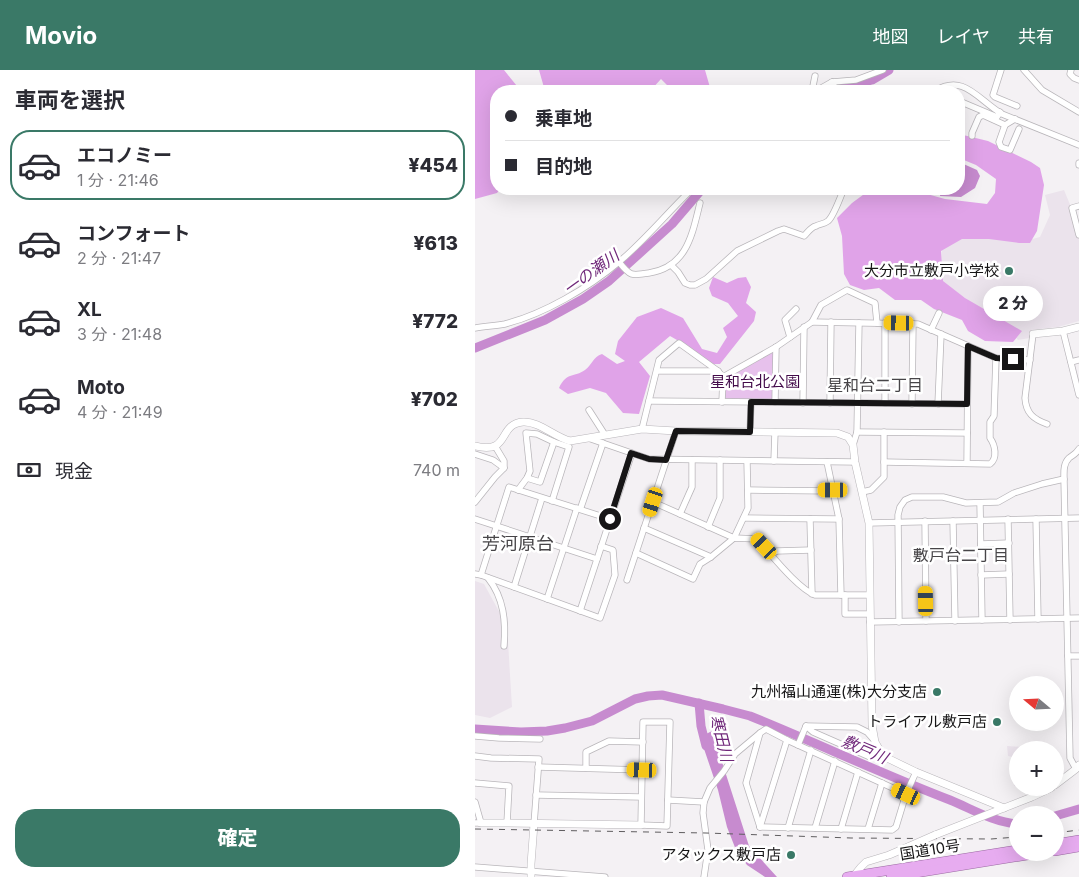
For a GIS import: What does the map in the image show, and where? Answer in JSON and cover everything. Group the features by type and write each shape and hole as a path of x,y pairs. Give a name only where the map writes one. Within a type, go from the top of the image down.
{"highway":[{"path":"1064,842 1079,840"},
{"path":"1064,850 1079,847"},
{"name":"国道10号","path":"852,877 1009,851"},
{"name":"国道10号","path":"891,877 1009,858"}],"street":[{"path":"828,85 856,80 883,70"},
{"path":"1001,70 993,95 995,98 1017,106"},
{"path":"1023,70 1042,90 1079,112"},
{"path":"1071,70 1070,74 1079,80"},
{"path":"814,85 815,76"},
{"path":"965,87 1000,112 1079,145"},
{"path":"965,104 997,117 1000,112"},
{"path":"973,136 972,133 979,117 983,115 1005,125"},
{"path":"1015,119 1005,125 999,142 1001,147 1010,150 1019,129"},
{"path":"475,326 489,327 519,320 588,285 620,263 686,195"},
{"path":"671,265 685,283 695,285 706,279 737,251 778,230 784,229 804,236 812,228 827,222 834,213 841,195"},
{"path":"620,263 630,274 654,272 671,265 686,248 699,203"},
{"path":"1079,206 1072,208 1079,235"},
{"path":"723,377 776,347 812,322 821,305 847,290 875,303 877,323"},
{"path":"789,337 785,320 796,309"},
{"path":"931,330 939,313"},
{"path":"812,322 918,324 996,358 1030,360"},
{"path":"830,403 831,322"},
{"path":"859,323 857,432 853,445 869,523 872,725 875,742"},
{"path":"885,323 885,404"},
{"path":"912,404 913,324"},
{"path":"803,402 804,327"},
{"path":"1047,424 1035,418 1025,406 1033,334 1063,331 1079,327"},
{"path":"1063,331 1079,395"},
{"path":"937,404 941,334"},
{"path":"642,430 659,360 679,343 718,371 723,377 722,402"},
{"path":"967,463 968,346"},
{"path":"775,402 776,347"},
{"path":"884,462 990,464 993,462 995,457 994,444 989,438 990,422 994,416 996,358"},
{"path":"1071,362 1079,360"},
{"path":"657,371 718,371"},
{"path":"649,401 967,404"},
{"path":"750,432 751,402"},
{"path":"589,410 605,435"},
{"path":"475,446 485,448 495,446 499,444 507,430 514,424 524,422 535,424 569,444"},
{"path":"518,490 527,478 530,466 526,433 537,434 553,442 569,444 588,438 642,430 837,433 847,437 853,445"},
{"path":"627,580 676,431"},
{"path":"774,461 775,432"},
{"path":"857,432 967,433"},
{"path":"863,492 871,490 884,476 884,432"},
{"path":"588,438 649,459 855,462"},
{"path":"527,478 540,482 553,442"},
{"path":"547,599 563,548 603,443"},
{"path":"552,501 569,444"},
{"path":"475,502 478,494 504,468 504,460 495,446"},
{"path":"1064,778 1077,767 1070,758 1064,466 1079,449"},
{"path":"580,611 631,453"},
{"path":"475,454 493,460 504,468"},
{"path":"679,514 692,487 691,460"},
{"path":"708,527 721,498 720,460"},
{"path":"636,553 693,579 700,564 734,538 744,518 748,508 747,461"},
{"path":"827,462 839,519 845,614 870,614"},
{"path":"899,622 898,515 900,507 905,500 912,497 943,496 960,502 998,502 1014,492 1064,479"},
{"path":"601,546 613,550 615,575 600,618 478,574 497,526 509,488 610,519"},
{"path":"748,490 833,490"},
{"path":"514,587 543,498"},
{"path":"653,502 734,538 757,539 800,586 812,594 870,595"},
{"path":"980,503 982,620"},
{"path":"744,518 839,519"},
{"path":"869,523 1079,518"},
{"path":"810,519 812,594"},
{"path":"1008,519 1010,620"},
{"path":"1036,519 1038,619"},
{"path":"475,520 597,559"},
{"path":"925,521 926,621"},
{"path":"953,521 955,621"},
{"path":"644,528 711,557"},
{"path":"981,544 1009,543"},
{"path":"771,554 777,550 811,550"},
{"path":"981,575 1009,574"},
{"path":"488,578 495,587 505,616 504,646"},
{"path":"870,622 1079,618"},
{"path":"1068,656 1079,656"},
{"path":"475,802 478,823 667,826 670,722 643,722 641,825"},
{"path":"805,728 857,727 867,732 883,756"},
{"path":"799,743 805,728"},
{"path":"805,728 870,757 878,754 883,756 915,774 1004,808"},
{"path":"704,877 709,850 703,813 704,802 710,788 735,754 766,729 882,783 907,792"},
{"path":"760,733 746,783 760,827"},
{"path":"475,736 540,739"},
{"path":"760,827 787,740"},
{"path":"586,768 587,752 609,742 643,742"},
{"path":"788,828 811,750"},
{"path":"475,756 539,759 531,874"},
{"path":"815,828 835,761"},
{"path":"539,767 642,770"},
{"path":"841,829 858,772"},
{"path":"760,827 892,830 896,827 915,774"},
{"path":"475,783 509,786 507,822"},
{"path":"868,829 882,783"},
{"path":"536,795 641,797"},
{"path":"852,877 866,862 889,855 1034,796"},
{"path":"668,800 704,802"},
{"path":"475,867 531,874 605,877"}],"shaded area":[{"path":"475,70 504,70 516,85 490,85 490,195 475,199"},
{"path":"539,70 705,70 709,85 667,85 661,79 656,85 543,85"},
{"path":"965,135 988,141 1031,162 1040,168 1044,185 1037,231 1030,243 989,239 962,239 941,251 943,281 965,298 1022,331 1013,342 985,341 968,331 962,320 934,309 921,300 895,300 879,288 864,290 850,285 844,274 842,236 837,218 852,203 863,195 931,195 945,199 987,204 995,193 996,179 976,165 965,160"},
{"path":"965,165 977,170 980,176 975,188 965,194"},
{"name":"大分市立敷戸小学校","path":"1064,190 1071,207 1079,240 1079,321 1058,327 1031,330 1030,338 1018,340 1011,331 940,280 942,247 957,235 1025,241 1040,237 1050,215 1045,195"},
{"path":"940,195 964,195 961,197"},
{"path":"713,277 727,283 746,277 751,287 746,303 756,312 754,321 720,364 713,364 670,336 639,362 650,376 639,414 623,413 606,393 590,388 568,394 559,388 565,379 585,370 602,354 617,364 625,361 615,354 618,341 637,317 661,308 683,318 702,349 717,353 727,337 723,328 738,316 728,303 712,296 709,288"},
{"path":"475,581 484,584 507,626 512,707 490,718 475,715"},
{"path":"714,730 722,762 749,846 777,877 765,877 747,865 736,850 727,827 718,790 700,737"}],"green space":[{"name":"星和台北公園","path":"772,352 774,353 773,398 771,400 725,398 725,380 727,378"}],"waterway":[{"name":"一の瀬川","path":"853,85 872,80 889,70"},
{"name":"一の瀬川","path":"475,348 545,320 583,299 609,281 672,224 697,195"},
{"name":"敷戸川","path":"475,729 521,732 565,728 592,721 635,699 662,695 750,716 983,815 1009,823"},
{"name":"寒田川","path":"699,703 701,726 706,746"},
{"name":"敷戸川","path":"1064,813 1079,809"}],"railway":[{"path":"475,829 706,833 851,838 1009,838"},
{"path":"1064,832 1079,830"}],"place":[{"name":"大分市立敷戸小学校","path":"1009,271"},
{"name":"九州福山通運(株)大分支店","path":"937,692"},
{"name":"トライアル敷戸店","path":"997,722"},
{"name":"アタックス敷戸店","path":"791,855"}],"district":[{"name":"星和台二丁目","path":"875,385"},
{"name":"芳河原台","path":"518,544"},
{"name":"敷戸台二丁目","path":"961,555"}],"route":[{"path":"610,519 631,453 649,459 666,460 676,431 750,432 751,402 967,404 968,346 996,358 1013,359"}]}
